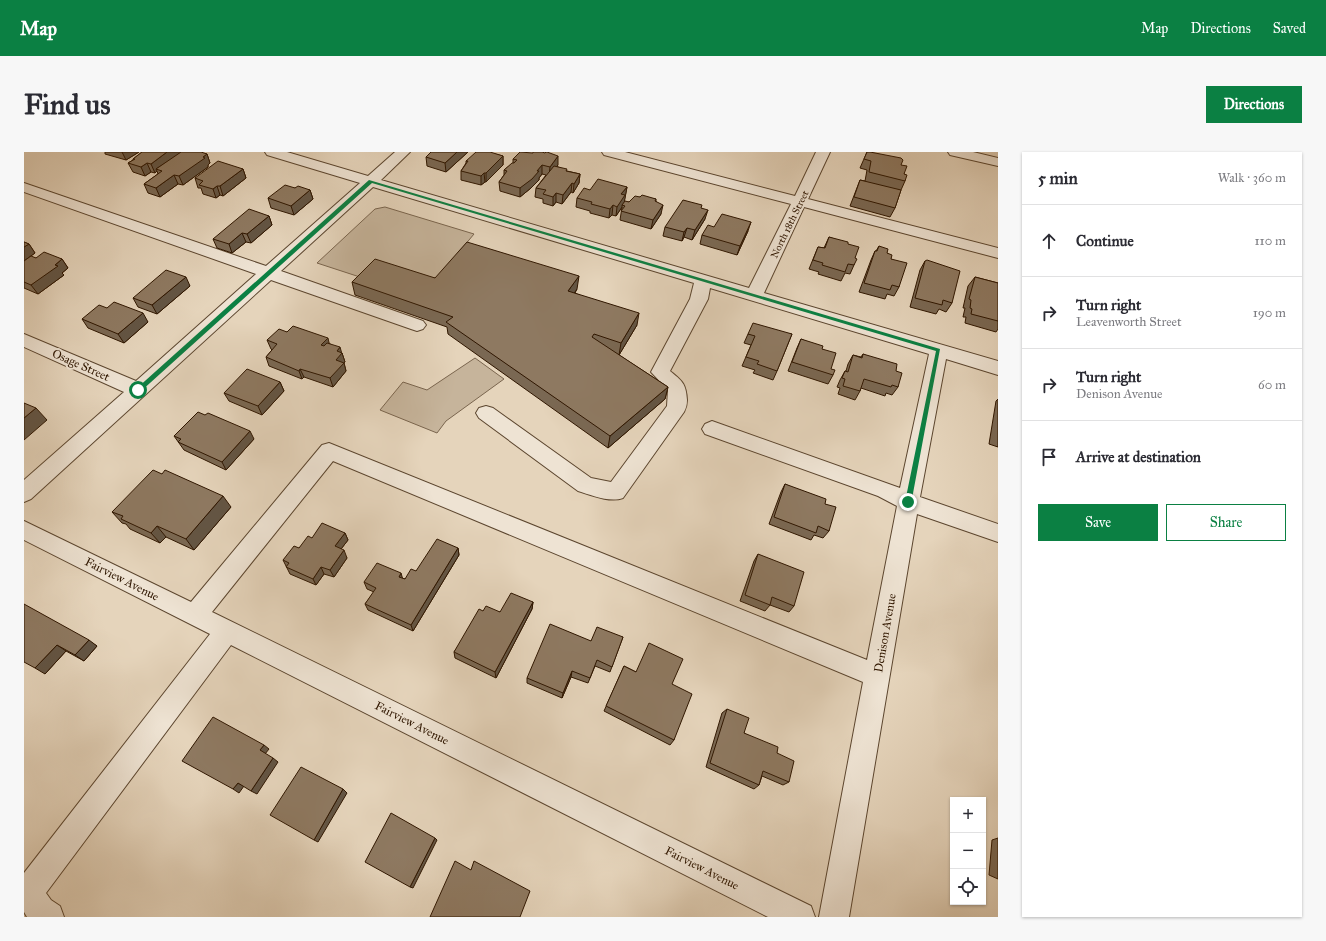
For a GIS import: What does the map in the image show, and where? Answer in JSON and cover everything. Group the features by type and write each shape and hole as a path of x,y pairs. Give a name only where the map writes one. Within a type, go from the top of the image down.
{"street":[{"path":"272,152 998,368"},
{"path":"24,493 403,152"},
{"path":"609,152 998,253"},
{"name":"North 18th Street","path":"754,296 823,152"},
{"path":"954,152 998,162"},
{"path":"24,187 417,325"},
{"path":"486,413 585,484 616,492 677,407 677,388 660,372 699,298 703,281"},
{"name":"Osage Street","path":"24,340 138,390"},
{"name":"Denison Avenue","path":"834,917 908,502 939,350"},
{"path":"712,430 885,490 908,502 998,533"},
{"path":"195,615 329,451 877,676"},
{"name":"Fairview Avenue","path":"24,530 800,917"},
{"path":"49,917 40,911 27,890 227,631"}],"shaded area":[{"path":"385,207 474,234 459,252 437,291 369,280 317,263 375,209"},
{"path":"475,358 504,379 446,421 437,433 380,410 403,382 427,390"}],"building":[{"path":"142,152 167,152 151,164 147,163 141,167 128,163"},
{"path":"181,152 201,152 207,154 203,157 205,158 179,176 174,175 156,188 144,184 162,171 156,169"},
{"path":"431,152 457,152 445,163 426,157"},
{"path":"476,152 490,152 503,156 481,176 461,171 468,161 466,161"},
{"path":"520,152 547,152 558,156 550,167 542,165 532,179 520,188 499,182 507,171 504,170 517,160 513,159"},
{"path":"867,152 901,158 903,160 901,165 907,166 904,174 907,175 905,181 869,172 871,161 864,159"},
{"path":"218,161 243,169 220,186 213,189 199,185 203,181 195,178"},
{"path":"554,166 567,169 566,171 580,174 574,184 572,183 563,195 556,193 553,197 543,194 546,190 536,188"},
{"path":"598,179 627,187 621,194 625,195 617,207 613,205 610,209 591,204 592,202 577,198 584,188 590,190"},
{"path":"860,180 901,190 895,208 854,197"},
{"path":"285,185 295,188 298,186 310,190 291,206 268,198"},
{"path":"642,195 656,199 655,201 663,205 653,220 621,211 625,206 622,205 625,201 629,202 635,196 640,197"},
{"path":"683,200 702,205 701,208 708,210 695,230 687,228 684,232 665,227"},
{"path":"249,209 269,216 247,234 242,233 229,244 213,239"},
{"path":"722,214 751,222 740,246 702,235 708,225 714,227"},
{"path":"829,237 848,242 848,244 859,247 855,258 857,259 854,265 848,264 845,272 822,265 823,263 813,260 818,247 825,248"},
{"path":"24,242 29,244 24,247"},
{"path":"467,242 579,276 568,291 639,313 621,343 594,334 592,337 668,387 610,436 446,322 453,317 352,282 375,259 435,278"},
{"path":"879,246 888,249 887,253 892,255 891,259 907,263 899,287 892,285 890,290 864,283 875,251 877,251"},
{"path":"44,252 62,259 55,265 58,266 31,285 24,282 24,261 31,256 36,258"},
{"path":"927,260 960,271 952,303 943,300 942,305 915,298 925,261"},
{"path":"166,270 186,277 152,305 133,298"},
{"path":"975,277 998,283 998,321 971,314 971,300 969,299"},
{"path":"114,302 143,313 118,334 82,319 99,305 107,308"},
{"path":"753,323 792,334 777,371 757,364 759,361 746,357 755,336 748,334"},
{"path":"293,326 328,338 321,345 324,346 327,343 340,347 337,351 342,353 336,360 344,363 330,378 300,369 299,371 266,357 277,344 267,340 279,329 287,332"},
{"path":"801,339 823,346 822,349 836,353 831,369 835,370 833,375 792,362"},
{"path":"863,354 897,364 896,371 902,373 898,387 892,385 891,387 864,379 860,391 843,386 845,379 842,378 845,371 848,372 853,355 862,358"},
{"path":"247,369 280,382 258,406 224,393"},
{"path":"24,403 36,408 24,418"},
{"path":"198,412 205,415 208,413 250,431 222,462 178,442 181,439 174,436"},
{"path":"153,470 162,474 165,470 223,496 186,539 157,526 151,533 121,519 123,516 112,512"},
{"path":"785,484 826,499 825,504 836,507 829,531 818,526 816,533 774,517"},
{"path":"322,523 345,533 335,546 344,550 330,570 321,567 313,579 286,567 289,563 283,560 294,546 299,548 308,536 312,538"},
{"path":"437,539 458,548 411,625 365,604 376,588 364,582 377,563 401,573 399,577 405,579 411,569 416,571"},
{"path":"758,554 804,572 794,606 772,597 770,605 745,595"},
{"path":"511,593 533,602 495,672 454,652 479,609 483,611 486,606 500,612"},
{"path":"24,604 89,640 75,655 57,645 35,668 24,662"},
{"path":"550,624 591,641 597,627 623,637 612,667 597,660 590,678 572,671 563,693 527,678"},
{"path":"649,643 683,659 672,684 692,694 674,740 606,706 624,666 636,672"},
{"path":"727,709 749,718 744,733 778,747 777,753 794,761 789,782 763,771 759,785 710,763"},
{"path":"213,717 264,745 260,750 273,758 251,791 238,783 233,789 182,761"},
{"path":"301,767 343,789 314,840 270,815"},
{"path":"391,813 435,838 410,887 365,862"},
{"path":"455,861 471,870 474,861 530,891 520,917 430,917"}],"route":[{"path":"138,390 371,181 939,350 908,502"}]}
